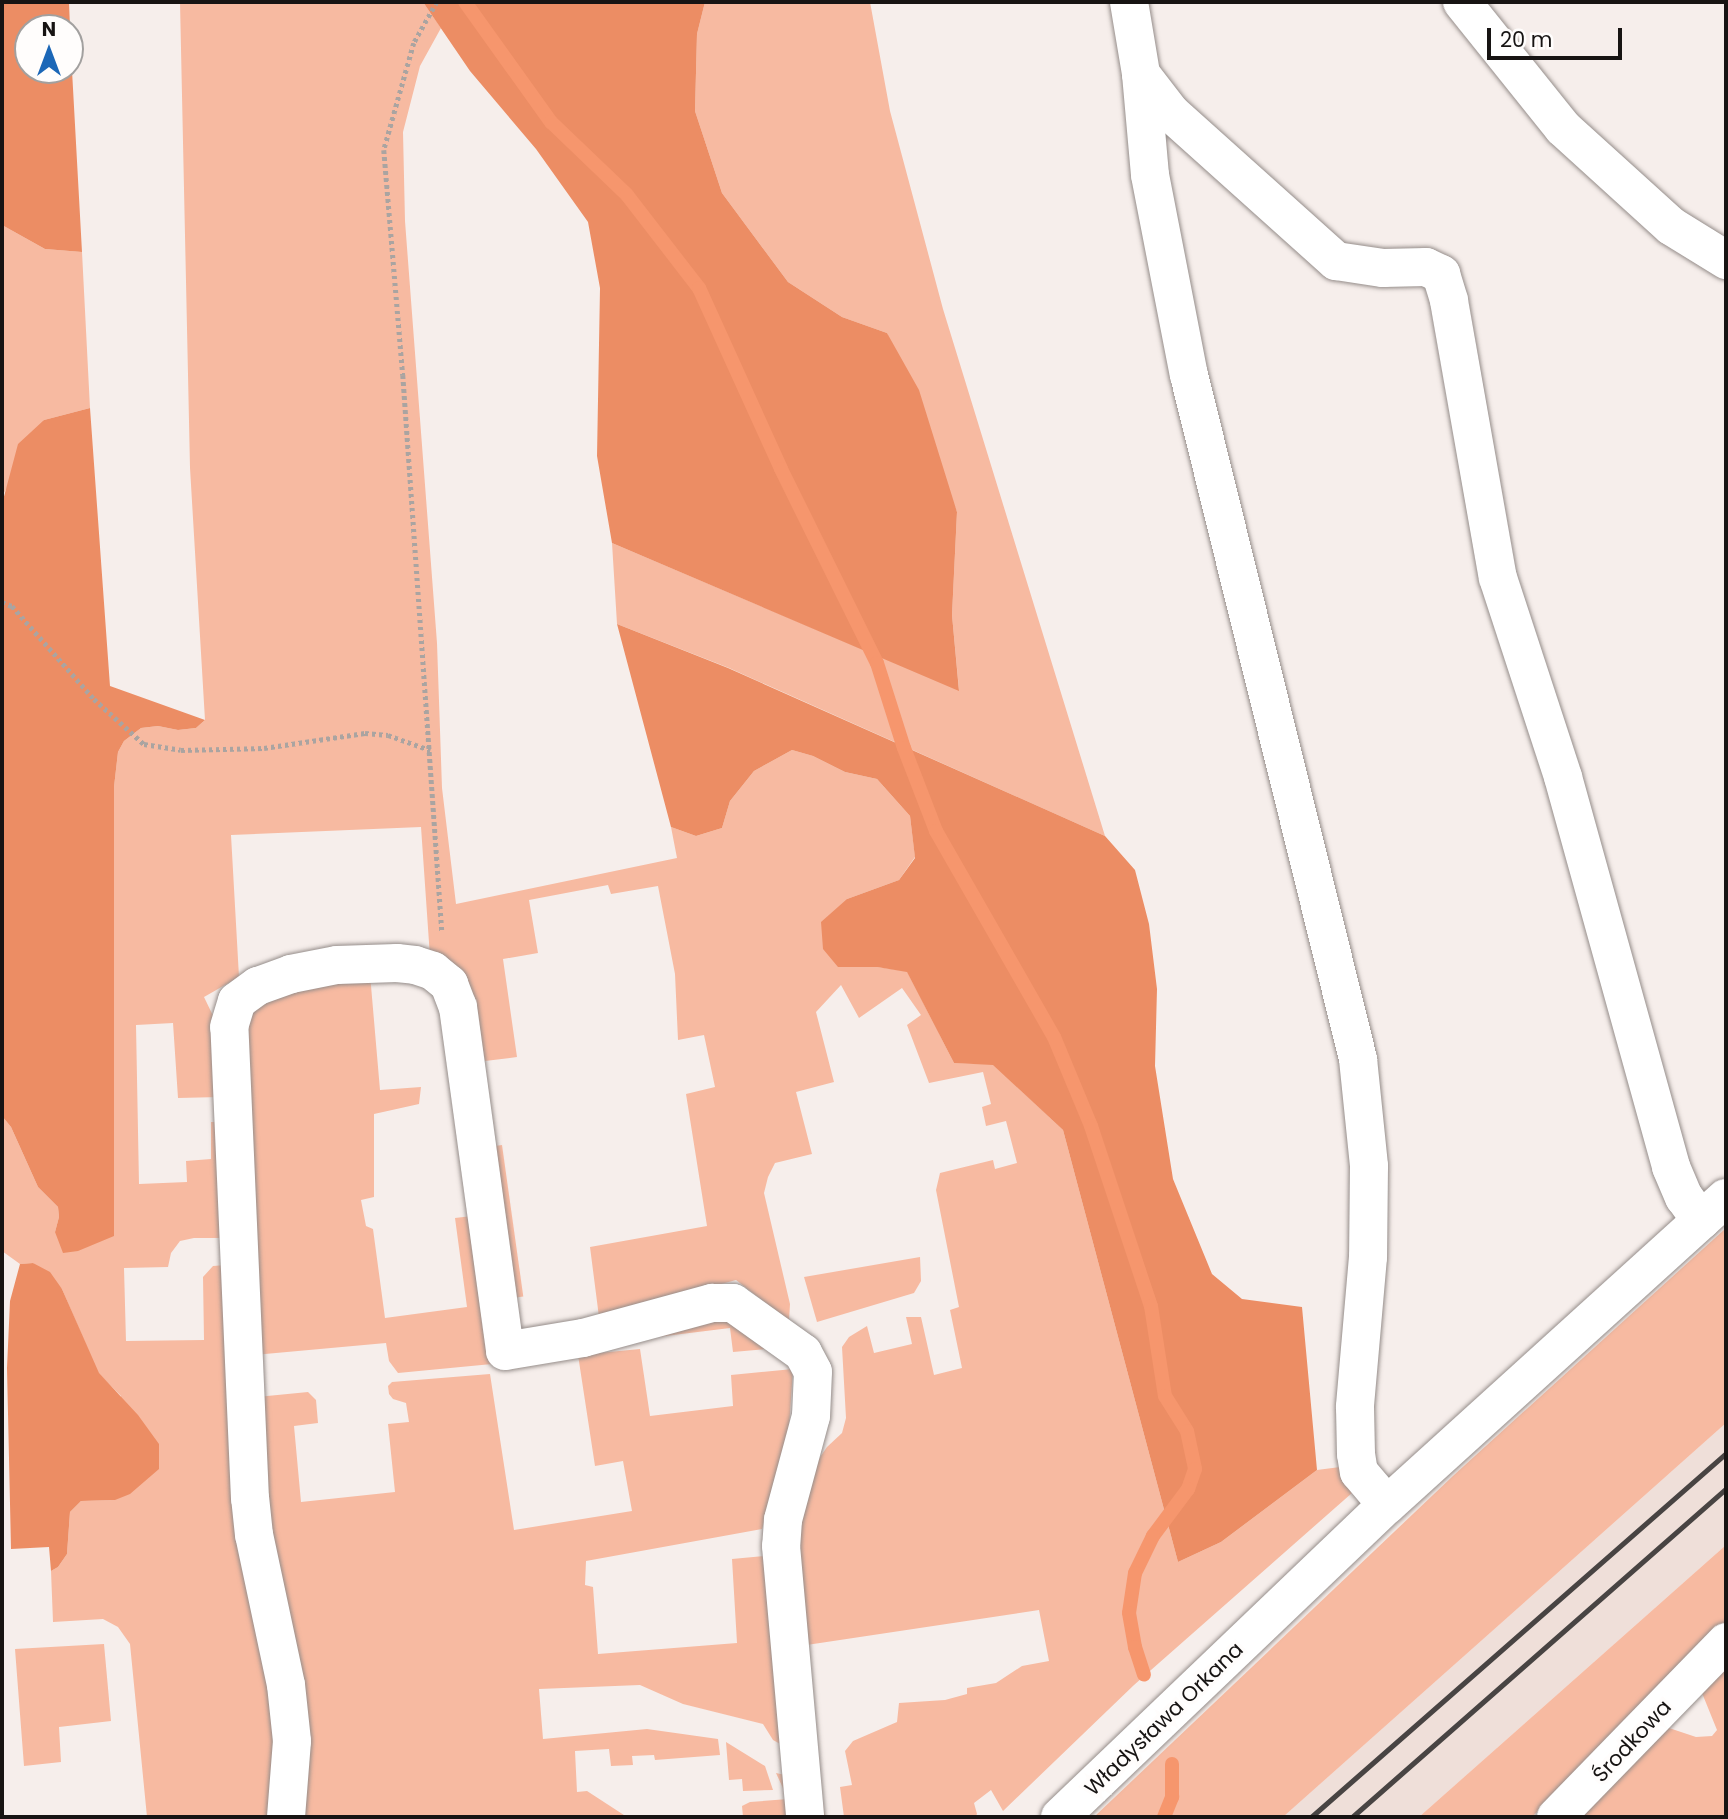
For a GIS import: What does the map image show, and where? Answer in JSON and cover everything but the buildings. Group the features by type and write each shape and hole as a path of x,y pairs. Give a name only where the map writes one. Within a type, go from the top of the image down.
{"street":[{"path":"1129,2 1141,74 1150,175 1189,375 1270,713 1359,1059 1366,1112 1369,1178 1368,1257 1355,1407 1356,1454 1359,1472 1387,1505"},
{"path":"1462,2 1563,128 1671,226 1726,260"},
{"path":"1141,74 1171,113 1336,261 1383,268 1426,267 1441,274 1449,301 1498,578 1563,776 1671,1167 1684,1197 1713,1209"},
{"path":"286,1817 292,1741 286,1685 254,1535 250,1499 229,1027 237,1002 258,986 291,974 337,965 415,965 433,971 449,984 458,1007 505,1351 583,1338 712,1303 733,1303 803,1353 813,1372 811,1416 783,1520 781,1546 805,1817"},
{"name":"Władysława Orkana","path":"1060,1817 1387,1505 1713,1209"},
{"name":"Środkowa","path":"1556,1817 1716,1652"}],"path":[{"path":"437,2 414,43 384,150 443,941 449,984"},
{"path":"2,602 12,606 94,699 144,744 181,750 264,748 365,733 388,734 430,750"}],"shaded area":[{"path":"2,2 69,2 69,14 14,14 14,84 73,84 82,252 45,249 2,225"},
{"path":"180,2 423,2 441,28 420,66 403,132 405,221 437,643 442,788 456,904 677,858 671,827 696,836 722,828 730,801 754,771 792,750 813,756 845,772 877,779 910,816 915,857 899,880 847,899 838,967 877,967 907,971 954,1063 993,1064 1063,1130 1178,1562 1221,1542 1317,1470 1340,1467 1352,1493 1134,1685 1003,1811 991,1790 974,1803 977,1814 975,1817 844,1817 840,1787 852,1785 845,1751 853,1741 897,1722 899,1703 945,1700 967,1694 967,1688 996,1683 1022,1666 1049,1661 1039,1610 800,1646 825,1817 814,1817 791,1547 812,1469 827,1447 842,1433 846,1418 842,1347 849,1337 867,1326 874,1353 912,1344 906,1317 921,1317 934,1375 962,1368 950,1310 959,1307 936,1190 940,1173 993,1160 995,1169 1017,1163 1006,1121 986,1126 982,1107 991,1104 983,1072 929,1083 907,1025 921,1015 902,988 859,1018 841,985 816,1012 834,1082 796,1092 812,1154 775,1163 764,1193 790,1304 789,1321 736,1280 599,1317 590,1247 707,1226 686,1094 715,1087 704,1035 678,1040 675,974 658,886 611,894 608,885 529,900 538,953 503,959 517,1057 485,1061 430,957 421,827 231,835 239,977 204,997 217,1024 220,1097 178,1098 173,1023 136,1025 139,1184 187,1182 186,1161 211,1159 211,1122 221,1122 226,1238 180,1241 171,1253 168,1267 124,1268 126,1341 204,1340 203,1277 213,1266 226,1265 274,1669 278,1817 147,1817 130,1644 118,1627 103,1619 53,1622 51,1571 58,1567 67,1554 70,1512 81,1501 115,1500 121,1396 98,1373 62,1289 33,1263 20,1264 2,1251 2,1116 11,1127 38,1187 58,1207 59,1217 55,1232 114,1236 114,787 118,752 124,741 141,728 196,728 205,720 190,468"},
{"path":"423,2 705,2 697,34 695,111 722,193 788,282 842,317 887,333 919,390 957,512 952,615 959,691 612,543 597,456 600,288 588,222 536,149 470,71"},
{"path":"705,2 870,2 890,111 943,309 1105,836 729,668 617,624 612,543 959,690 952,615 957,512 887,333 842,317 788,282 722,193 695,111 697,34"},
{"path":"2,225 45,249 82,252 90,408 44,420 4,493 2,504"},
{"path":"90,408 110,686 205,720 196,728 141,728 124,741 118,752 114,787 114,1236 78,1251 63,1253 55,1232 59,1217 58,1207 38,1187 11,1127 2,1116 2,504 18,444 44,420"},
{"path":"617,624 728,668 1105,836 1135,870 1149,924 1157,989 1155,1066 1173,1179 1212,1274 1242,1299 1302,1307 1317,1470 1221,1542 1178,1562 1063,1130 993,1065 954,1063 907,972 877,967 838,967 823,949 821,922 847,899 899,880 915,858 910,816 877,779 845,772 813,756 792,750 754,771 730,801 722,828 696,836 671,827"},
{"path":"370,974 380,1090 421,1087 419,1104 374,1114 374,1197 361,1200 366,1226 373,1229 385,1318 467,1307 455,1218 472,1216 492,1364 398,1373 389,1361 386,1343 254,1355 241,1047 248,1011 261,1001"},
{"path":"502,1145 523,1297 509,1298 488,1147"},
{"path":"1726,1228 1726,1423 1283,1817 1094,1817 1454,1475"},
{"path":"920,1257 921,1281 914,1293 817,1322 804,1277"},
{"path":"33,1263 50,1272 62,1289 99,1373 138,1415 159,1444 159,1469 130,1494 115,1500 81,1501 70,1512 67,1554 58,1567 51,1571 49,1547 11,1549 7,1368 10,1301 20,1264"},
{"path":"733,1315 777,1348 733,1352 730,1328 641,1339"},
{"path":"640,1349 650,1416 733,1406 731,1375 793,1369 788,1443 762,1529 586,1561 585,1585 593,1587 598,1654 737,1643 732,1559 764,1556 782,1745 773,1740 763,1724 683,1704 640,1685 539,1689 543,1739 647,1729 718,1739 720,1755 655,1760 654,1755 632,1756 633,1765 611,1766 609,1749 575,1751 577,1792 587,1791 627,1817 294,1817 262,1544 257,1397 308,1392 316,1400 318,1423 294,1426 301,1502 395,1492 388,1424 409,1422 406,1403 393,1399 389,1394 388,1386 392,1382 490,1374 514,1530 632,1511 623,1461 595,1466 578,1355"},
{"path":"1726,1423 1726,1545 1419,1817 1283,1817"},
{"path":"1726,1545 1726,1622 1532,1817 1419,1817"},
{"path":"104,1644 111,1721 59,1727 61,1762 24,1766 15,1649"},
{"path":"1726,1665 1726,1817 1582,1817 1669,1728 1696,1737 1712,1736 1717,1730 1702,1693"},
{"path":"726,1742 765,1766 773,1790 743,1791 742,1779 729,1780"},
{"path":"776,1773 785,1775 796,1817 743,1817 742,1806 750,1802 788,1799"}],"waterway":[{"path":"465,2 551,122 627,195 699,288 781,469 877,663 904,748 936,831 1054,1037 1091,1126 1151,1306 1165,1396 1187,1431 1195,1469 1188,1489 1153,1536 1135,1573 1129,1613 1135,1647 1144,1675"},
{"path":"1164,1817 1172,1797 1172,1764"}],"railway":[{"path":"1311,1817 1726,1453"},
{"path":"1352,1817 1726,1488"}]}
